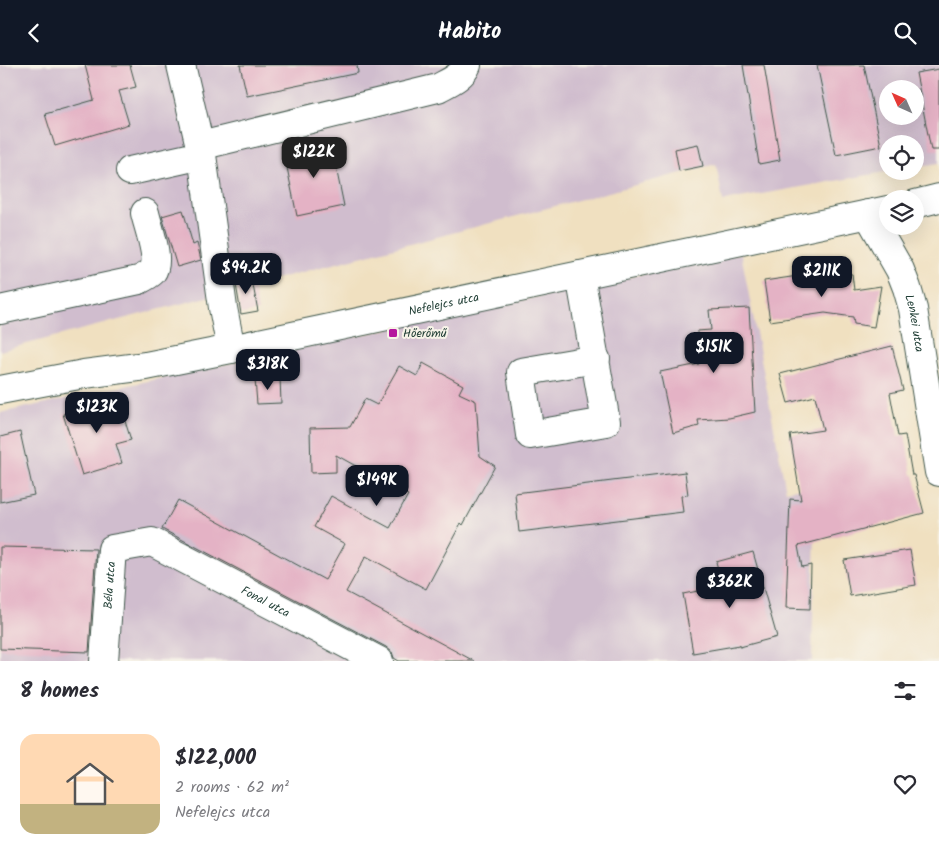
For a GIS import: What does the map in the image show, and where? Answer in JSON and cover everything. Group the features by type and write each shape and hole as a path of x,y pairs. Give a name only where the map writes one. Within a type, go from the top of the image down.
{"street":[{"path":"181,65 201,151 223,308 231,349"},
{"path":"130,171 438,88 454,79 465,69 466,65"},
{"path":"924,202 939,199"},
{"name":"Nefelejcs utca","path":"0,390 84,374 146,366 231,349 878,212"},
{"name":"Lenkei utca","path":"878,212 908,288 913,309 939,473"},
{"path":"0,310 139,280 152,273 156,257 145,213"},
{"path":"580,275 596,359"},
{"name":"Béla utca","path":"104,661 112,549 152,542"},
{"name":"Fonal utca","path":"152,542 379,661"}],"shaded area":[{"path":"0,65 939,65 939,163 924,166 924,135 879,135 879,173 723,201 716,164 0,351"},
{"path":"741,253 786,491 816,485 812,661 0,661 0,413"}],"building":[{"path":"85,65 130,65 136,87 119,91 129,124 55,146 45,114 94,100"},
{"path":"240,65 357,65 358,73 247,96"},
{"path":"743,65 764,65 780,160 759,164"},
{"path":"817,65 864,65 879,136 879,146 836,155"},
{"path":"939,69 939,150 931,150 924,114 924,80 917,80 916,73"},
{"path":"331,143 344,206 297,216 284,153"},
{"path":"698,144 703,166 679,171 675,149"},
{"path":"183,210 193,245 197,243 201,260 177,267 162,216"},
{"path":"832,271 852,274 854,290 881,286 874,327 854,324 853,317 825,313 770,321 764,281"},
{"path":"251,275 258,311 241,314 235,278"},
{"path":"749,308 755,412 729,418 698,420 699,426 673,433 660,372 699,364 697,331 711,330 709,310"},
{"path":"892,346 903,390 890,393 898,436 905,435 912,475 914,475 924,513 798,546 802,567 811,565 810,609 786,608 790,499 801,500 790,435 823,430 815,396 788,403 780,374"},
{"path":"423,363 463,385 459,393 476,401 480,456 495,466 463,525 461,523 426,589 366,556 346,592 474,661 399,661 394,658 392,652 386,647 162,529 178,500 325,580 345,544 314,527 331,496 390,528 408,495 336,455 336,472 311,473 310,428 350,427 365,399 377,405 399,366 417,376"},
{"path":"280,377 281,403 257,404 255,379"},
{"path":"117,396 131,440 116,444 122,463 82,475 63,414"},
{"path":"20,432 34,495 0,502 0,437"},
{"path":"685,472 688,495 681,496 683,512 519,532 515,493"},
{"path":"0,547 96,549 89,652 0,649"},
{"path":"910,550 916,585 850,596 844,560"},
{"path":"753,552 777,637 740,647 740,645 693,653 683,594 723,586 716,562"}],"place":[{"name":"Hőerőmű","path":"393,333"}]}
